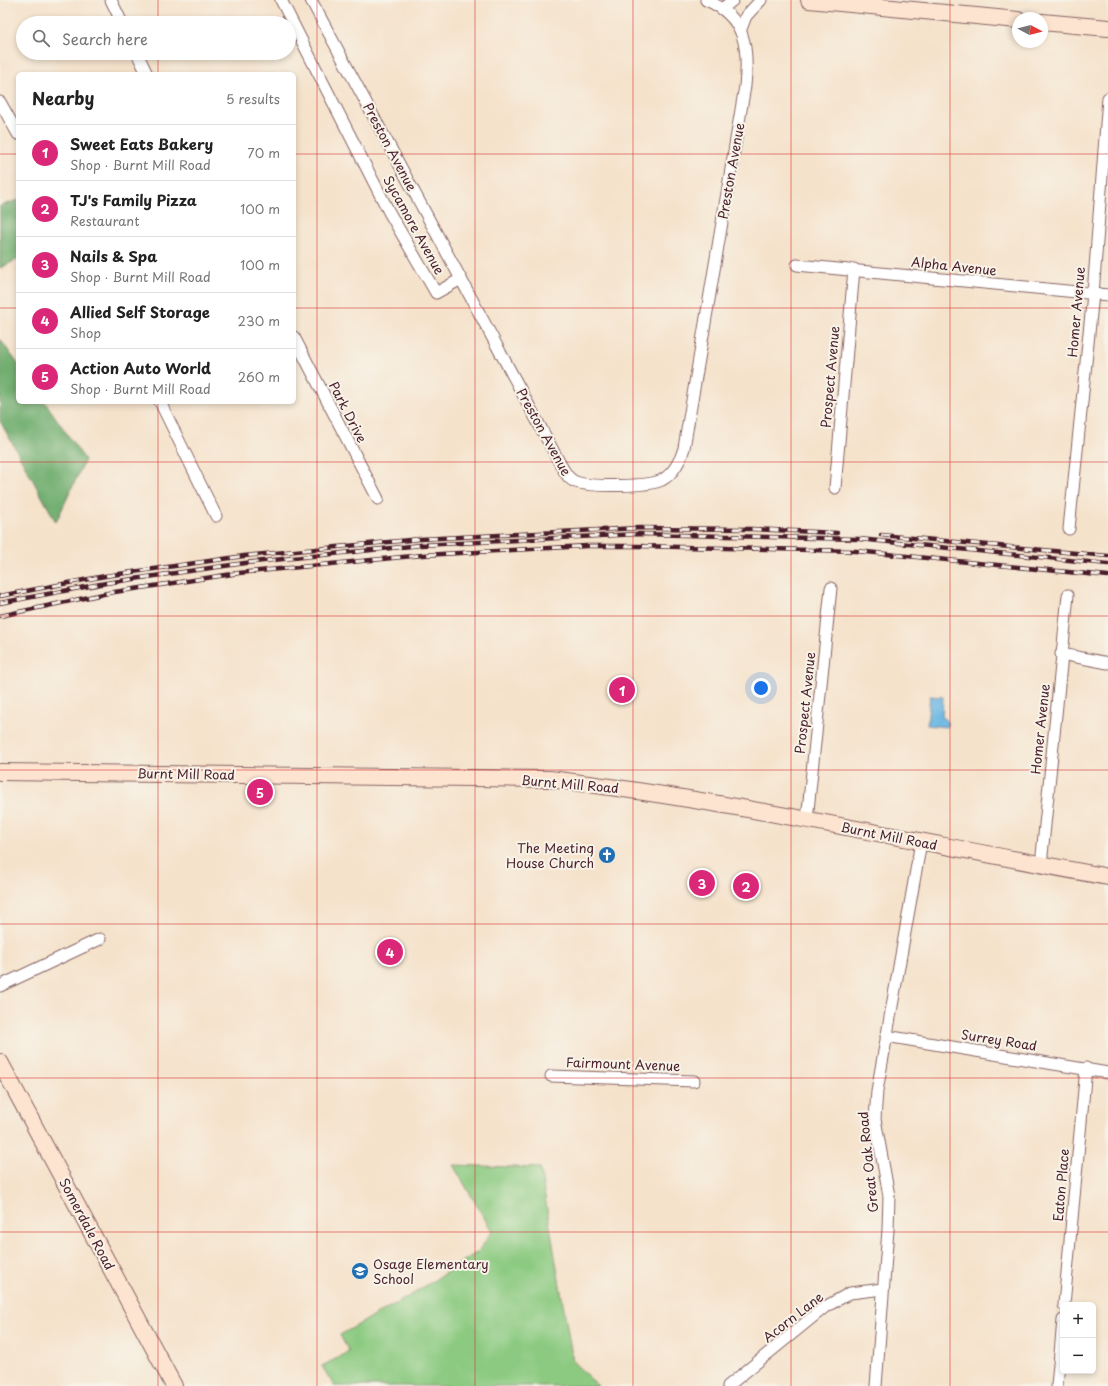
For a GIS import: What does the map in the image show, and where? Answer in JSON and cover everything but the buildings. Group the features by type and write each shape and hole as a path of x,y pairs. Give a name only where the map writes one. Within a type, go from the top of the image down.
{"main road":[{"path":"809,0 1012,19"},
{"path":"1048,23 1108,28"},
{"name":"Burnt Mill Road","path":"0,772 550,779 616,788 807,820 1108,877"},
{"name":"Somerdale Road","path":"0,1062 174,1386"}],"street":[{"path":"111,0 119,16"},
{"name":"Sycamore Avenue","path":"281,0 289,16"},
{"name":"Preston Avenue","path":"312,0 569,478 575,482 587,484 649,483 662,480 672,472 680,460 684,448 748,61 741,29 734,19 722,9 706,0"},
{"path":"722,9 733,0"},
{"path":"741,29 746,16 761,0"},
{"name":"Sycamore Avenue","path":"296,29 389,212 436,293 461,279"},
{"path":"140,60 146,72"},
{"name":"Homer Avenue","path":"1069,529 1093,294 1108,98"},
{"path":"0,102 16,130"},
{"name":"Alpha Avenue","path":"797,265 854,269 1108,295"},
{"name":"Prospect Avenue","path":"835,488 854,269"},
{"name":"Park Drive","path":"296,341 378,499"},
{"path":"161,404 216,516"},
{"name":"Prospect Avenue","path":"807,820 831,588"},
{"name":"Homer Avenue","path":"1040,865 1068,596"},
{"path":"1061,654 1108,663"},
{"name":"Great Oak Road","path":"876,1386 888,1230 889,1196 875,1119 877,1091 921,842"},
{"path":"0,986 100,939"},
{"name":"Surrey Road","path":"886,1036 1086,1068 1108,1073"},
{"name":"Eaton Place","path":"1064,1302 1086,1068"},
{"name":"Fairmount Avenue","path":"551,1076 694,1081"},
{"name":"Acorn Lane","path":"728,1386 826,1307 850,1293 883,1289"},
{"path":"1057,1386 1061,1338"}],"green space":[{"path":"16,201 16,260 0,268 0,206"},
{"path":"0,339 16,361 16,404 46,404 85,460 56,522 0,421"},
{"path":"453,1165 540,1168 573,1362 598,1386 334,1386 322,1366 349,1352 340,1335 413,1294 479,1251 492,1231"}],"water":[{"path":"930,696 943,697 942,716 947,722 947,727 927,725"}],"railway":[{"path":"0,596 105,576 244,556 420,539 639,528 751,529 837,533"},
{"path":"0,603 106,583 245,563 421,545 639,534 859,539 1108,564"},
{"path":"881,535 1108,556"},
{"path":"0,616 108,593 239,573 423,555 587,546 856,551 1108,576"}],"place":[{"name":"Sweet Eats Bakery","path":"622,690"},
{"name":"Action Auto World","path":"260,792"},
{"name":"The Meeting House Church","path":"607,855"},
{"name":"Nails & Spa","path":"702,883"},
{"name":"TJ's Family Pizza","path":"746,886"},
{"name":"Allied Self Storage","path":"390,952"},
{"name":"Osage Elementary School","path":"360,1271"}]}
